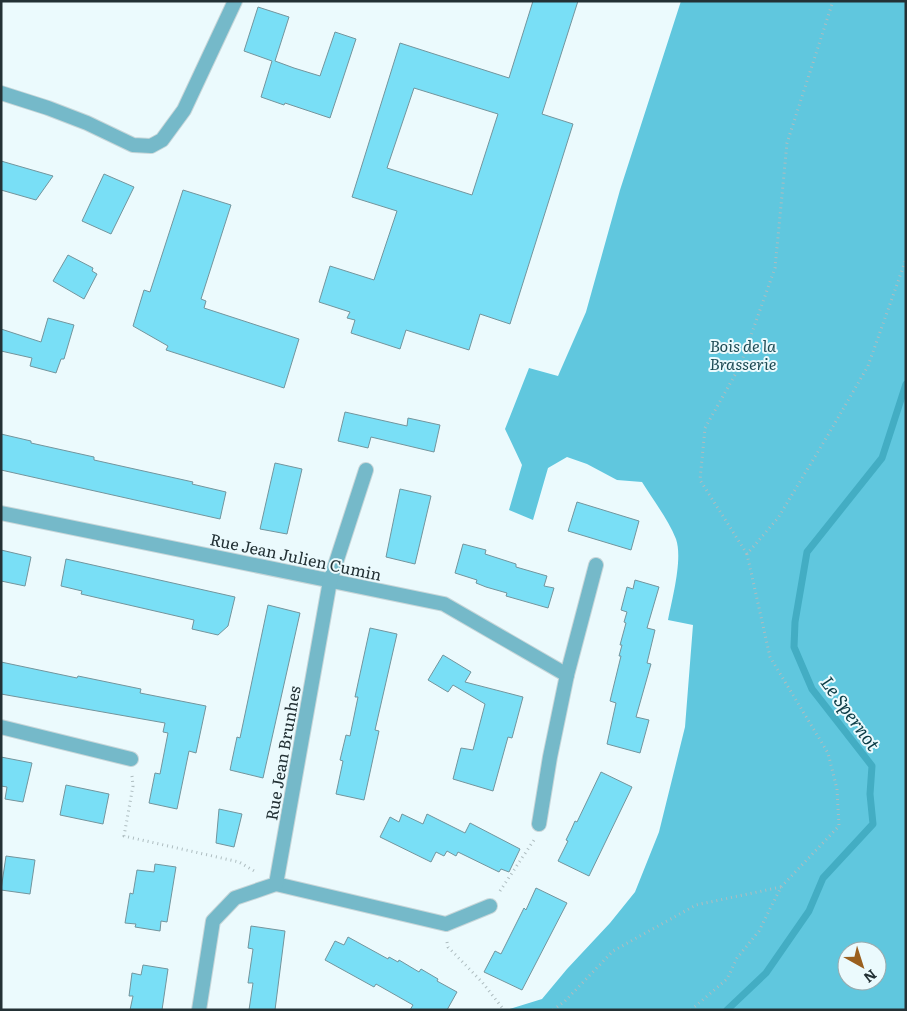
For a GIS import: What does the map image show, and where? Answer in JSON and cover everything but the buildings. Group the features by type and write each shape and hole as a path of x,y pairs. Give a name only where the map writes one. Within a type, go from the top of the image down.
{"street":[{"path":"1,93 87,123 133,145 151,146 162,140 184,110 235,1"},
{"name":"Rue Jean Brunhes","path":"276,884 330,581 366,470"},
{"name":"Rue Jean Julien Cumin","path":"1,513 444,604 567,674"},
{"path":"539,824 567,674 596,565"},
{"path":"1,727 132,759"},
{"path":"199,1010 213,921 235,898 276,884 446,924 490,906"}],"path":[{"path":"691,1010 726,979 737,958 759,931 781,887 839,826 837,789 828,753 770,657 747,554 700,480 705,428 740,366 775,268 787,143 833,1"},
{"path":"747,554 778,518 868,366 906,259"},
{"path":"132,759 133,786 124,836 240,862 276,884"},
{"path":"490,906 540,831 539,824"},
{"path":"553,1010 565,1001 612,951 696,905 781,887"},
{"path":"446,924 448,947 482,982 504,1010"}],"green space":[{"name":"Bois de la Brasserie","path":"681,1 906,1 906,1010 506,1010 542,999 635,892 659,832 685,727 693,625 668,620 678,568 678,547 669,524 642,482 617,480 587,464 567,457 548,468 533,520 509,510 522,465 505,429 529,368 558,376 586,312 620,190"}],"waterway":[{"name":"Le Spernot","path":"727,1010 766,973 809,911 823,878 873,824 870,794 872,766 812,689 794,647 795,622 807,552 882,458 906,384"}]}
